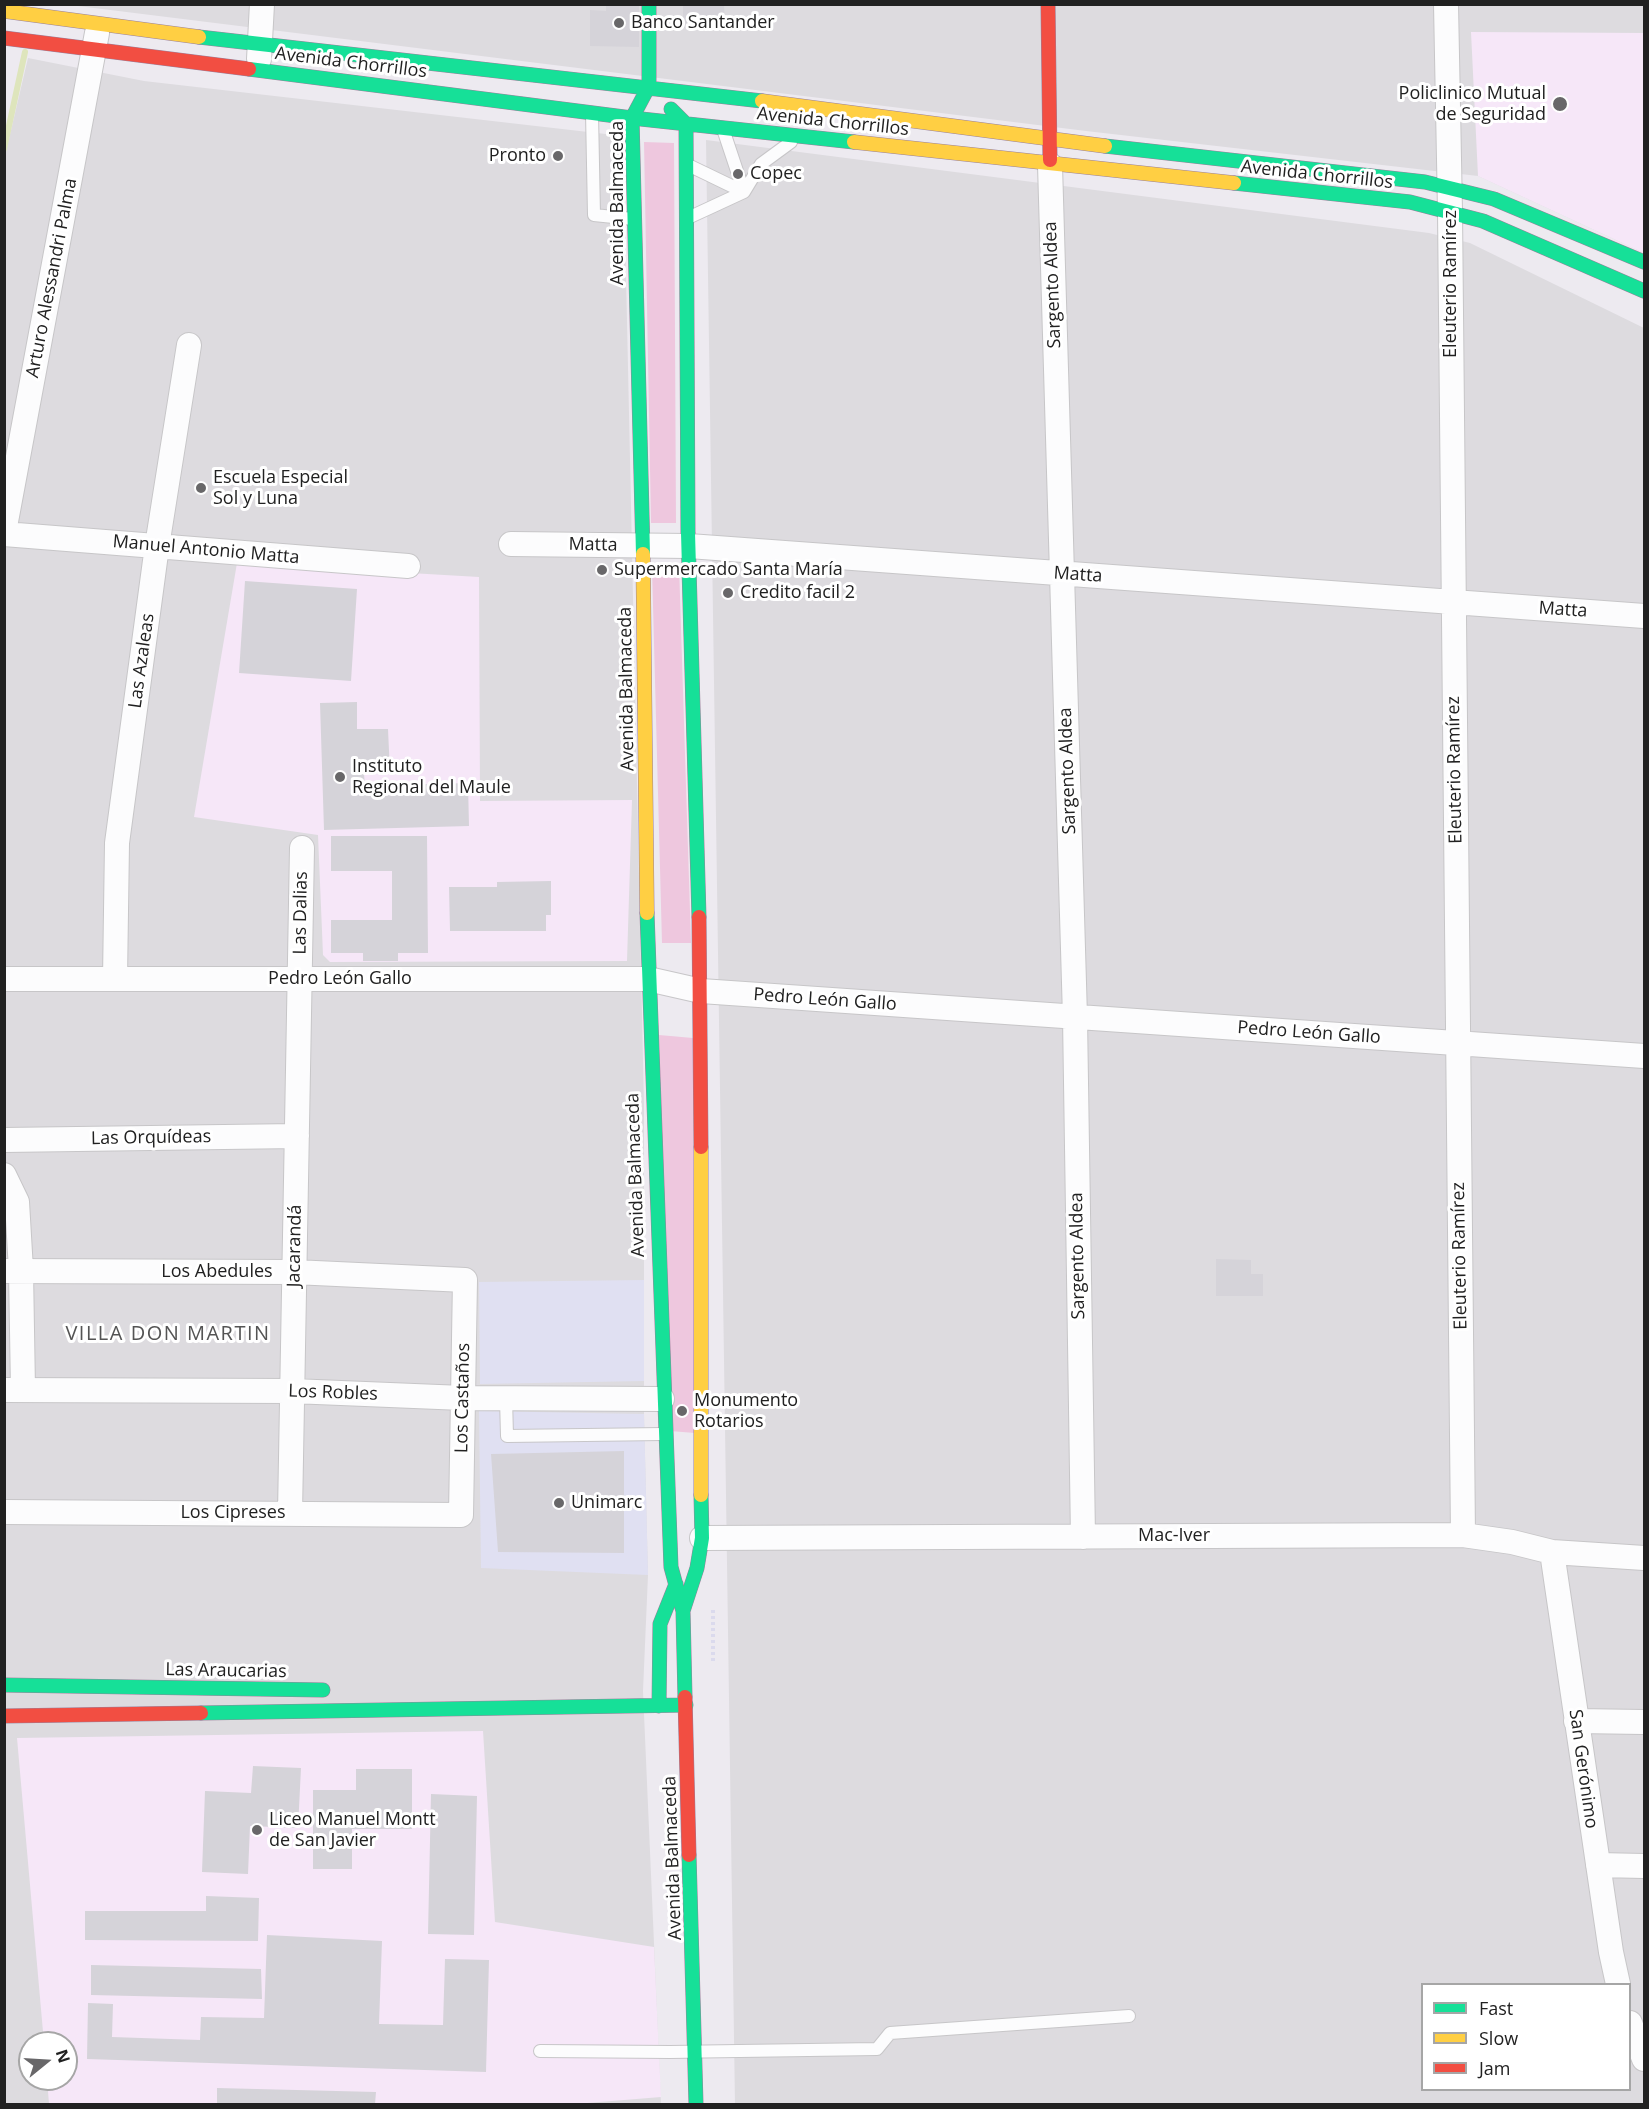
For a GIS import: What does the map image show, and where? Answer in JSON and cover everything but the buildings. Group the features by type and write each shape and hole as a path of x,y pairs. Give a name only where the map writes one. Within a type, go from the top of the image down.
{"main road":[{"path":"649,4 649,86 686,123"},
{"name":"Sargento Aldea","path":"1048,4 1050,165"},
{"name":"Avenida Chorrillos","path":"4,11 261,45 649,86 1050,138 1400,178 1450,199 1644,291"},
{"name":"Avenida Chorrillos","path":"4,38 632,117 1050,165 1410,202 1450,199 1514,206 1644,262"},
{"name":"Avenida Balmaceda","path":"649,86 632,117 640,219 648,979 662,1399 671,1567 683,1611 696,2104"},
{"name":"Avenida Balmaceda","path":"683,1611 697,1568 702,1538 701,991 680,219 686,164 686,123"},
{"path":"659,1706 660,1624 676,1584"},
{"name":"Las Araucarias","path":"4,1685 338,1690"},
{"path":"383,1696 446,1711"},
{"path":"4,1716 446,1711 686,1705"}],"street":[{"path":"258,69 262,4"},
{"name":"Eleuterio Ramírez","path":"1446,4 1450,199 1463,1535"},
{"name":"Arturo Alessandri Palma","path":"4,533 98,24"},
{"name":"Sargento Aldea","path":"1050,165 1075,1017 1083,1537"},
{"name":"Las Azaleas","path":"115,979 117,843 157,546 189,345"},
{"name":"Manuel Antonio Matta","path":"4,533 408,566"},
{"name":"Matta","path":"511,544 689,546 1644,616"},
{"name":"Las Dalias","path":"299,979 302,848"},
{"name":"Pedro León Gallo","path":"4,979 648,979 701,991 1644,1056"},
{"name":"Jacarandá","path":"290,1513 299,979"},
{"name":"Las Orquídeas","path":"4,1140 297,1136"},
{"path":"4,1175 17,1202 13,1270 14,1390"},
{"name":"Los Abedules","path":"13,1270 294,1272 465,1280"},
{"name":"Los Castaños","path":"461,1515 465,1280"},
{"name":"Los Robles","path":"14,1390 292,1391 463,1398 662,1399"},
{"name":"Los Cipreses","path":"4,1512 461,1515"},
{"name":"Mac-Iver","path":"702,1538 1463,1535 1512,1542 1552,1552 1644,1558"},
{"name":"San Gerónimo","path":"1552,1552 1618,1983"},
{"path":"1576,1721 1644,1722"},
{"path":"1598,1865 1644,1866"},
{"path":"1631,2028 1644,2059"}],"lane":[{"path":"592,112 594,215 640,219"},
{"path":"723,128 744,192"},
{"path":"680,219 744,192 761,164 799,137"},
{"path":"686,164 744,192"},
{"path":"506,1398 507,1436 664,1434"},
{"path":"540,2051 877,2049 890,2033 1129,2016"}],"shaded area":[{"path":"70,5 1644,5 1644,253 1478,176 1086,131"},
{"name":"Policlinico Mutual de Seguridad","path":"1471,32 1644,33 1644,253 1478,176"},
{"path":"28,58 144,81 623,136 644,1107 644,1414 648,1575 643,1691 661,2104 5,2104 4,160"},
{"path":"706,140 1429,233 1470,243 1644,328 1644,2104 735,2104"},
{"path":"644,142 674,143 676,523 651,523"},
{"name":"Instituto Regional del Maule","path":"237,563 479,577 480,801 632,800 627,961 330,962 323,955 318,835 194,817"},
{"path":"679,565 691,943 662,943 652,568"},
{"path":"659,1035 693,1038 695,1433 670,1431"},
{"path":"644,1280 644,1381 480,1384 479,1282"},
{"path":"479,1411 644,1414 648,1575 481,1568"},
{"name":"Liceo Manuel Montt de San Javier","path":"483,1731 495,1922 654,1947 661,2097 575,2104 49,2104 48,2091 78,2091 78,2031 43,2031 17,1738"}],"waterway":[{"path":"4,149 25,52"}],"traffic: fast":[{"path":"643,554 632,118 649,86 649,4"},
{"path":"199,37 762,101"},
{"path":"249,69 632,118 854,142"},
{"path":"671,109 686,124 688,533 699,917"},
{"path":"1105,146 1425,182 1494,199 1644,262"},
{"path":"1234,183 1410,202 1483,221 1644,291"},
{"path":"647,913 671,1567 683,1611 685,1697"},
{"path":"683,1611 697,1568 702,1538 701,1495"},
{"path":"659,1706 660,1624 676,1584"},
{"path":"4,1685 323,1690"},
{"path":"201,1713 686,1705"},
{"path":"689,1855 696,2104"}],"traffic: slow":[{"path":"4,11 199,37"},
{"path":"762,101 1105,146"},
{"path":"854,142 1234,183"},
{"path":"643,554 647,913"},
{"path":"701,1147 701,1495"}],"traffic: jam":[{"path":"1048,4 1050,160"},
{"path":"4,38 249,69"},
{"path":"699,917 701,1147"},
{"path":"685,1697 689,1855"},
{"path":"4,1716 201,1713"}],"place":[{"name":"Banco Santander","path":"619,23"},
{"name":"Policlinico Mutual de Seguridad","path":"1560,104"},
{"name":"Pronto","path":"558,156"},
{"name":"Copec","path":"738,174"},
{"name":"Escuela Especial Sol y Luna","path":"201,488"},
{"name":"Supermercado Santa María","path":"602,570"},
{"name":"Credito facil 2","path":"728,593"},
{"name":"Instituto Regional del Maule","path":"340,777"},
{"name":"Monumento Rotarios","path":"682,1411"},
{"name":"Unimarc","path":"559,1503"},
{"name":"Liceo Manuel Montt de San Javier","path":"257,1830"}],"district":[{"name":"VILLA DON MARTIN","path":"168,1334"}]}
